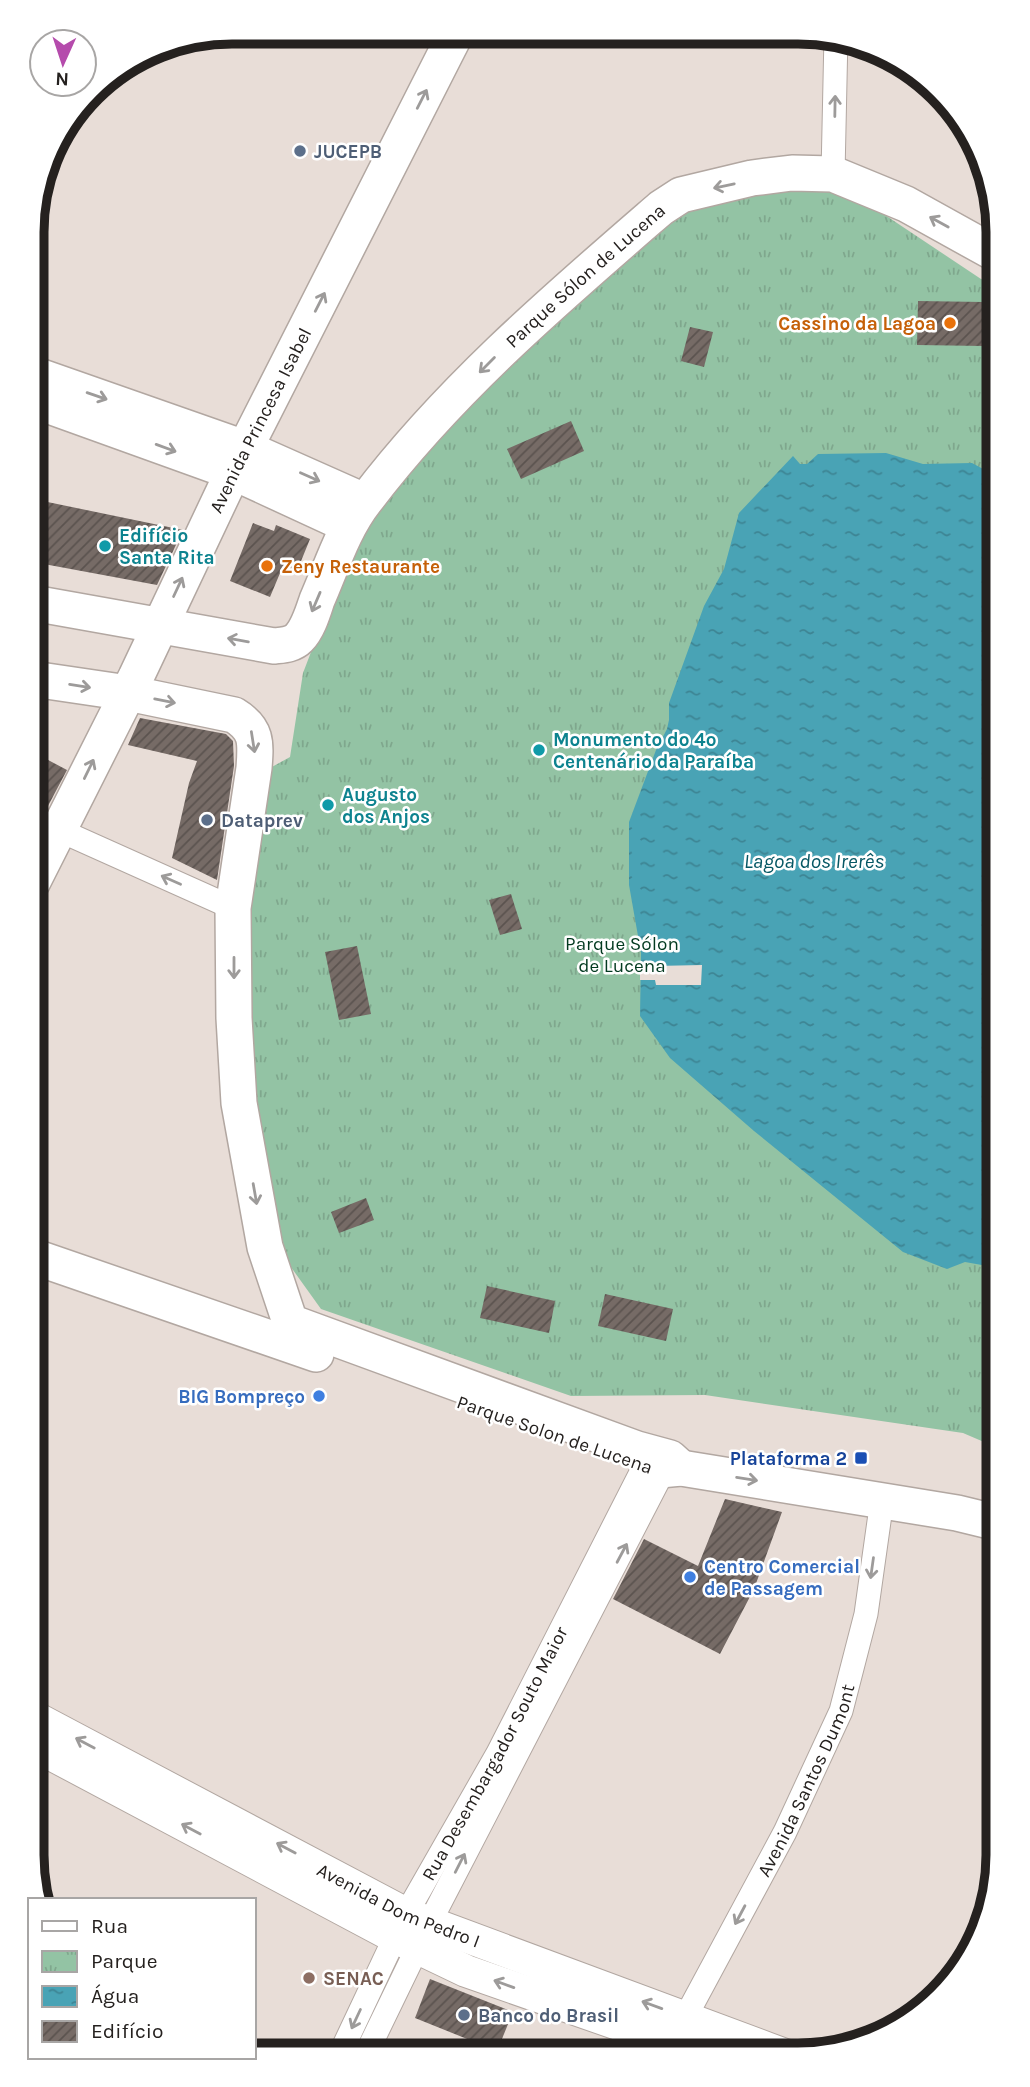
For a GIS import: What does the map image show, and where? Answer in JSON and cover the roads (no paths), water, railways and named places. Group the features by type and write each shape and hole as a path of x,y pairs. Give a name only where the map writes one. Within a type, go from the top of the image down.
{"main road":[{"name":"Avenida Princesa Isabel","path":"44,861 240,461 450,44"},
{"name":"Parque Sólon de Lucena","path":"160,626 274,646 289,645 297,640 302,635 356,513 393,465 533,318 662,208 681,195 752,178 792,173 833,174 906,204 986,248"},
{"path":"44,379 356,513"},
{"path":"44,403 240,461"},
{"path":"44,605 160,626"},
{"path":"44,681 128,693 234,715 246,722 255,740 254,768 233,908 234,1018 239,1103 265,1247 288,1332"},
{"path":"44,1238 214,1298 288,1332 333,1349 662,1463"},
{"path":"44,1260 288,1332"},
{"name":"Parque Solon de Lucena","path":"662,1463 986,1521"},
{"name":"Avenida Dom Pedro I","path":"44,1723 412,1930 479,1975 568,2008 736,2043"},
{"name":"Avenida Dom Pedro I","path":"44,1750 412,1930"},
{"name":"Avenida Dom Pedro I","path":"679,2029 694,2043"}],"street":[{"path":"833,174 836,47"},
{"path":"59,830 233,908"},
{"name":"Rua Desembargador Souto Maior","path":"346,2043 412,1930 662,1463"},
{"name":"Avenida Santos Dumont","path":"679,2029 785,1832 841,1711 866,1614 882,1500"},
{"name":"Rua Desembargador Souto Maior","path":"370,2043 412,1930"}],"water":[{"name":"Lagoa dos Irerês","path":"886,453 923,464 972,463 986,471 986,1266 965,1262 947,1269 903,1252 754,1131 670,1058 640,1016 641,953 629,885 629,822 656,750 667,729 669,703 704,606 724,569 739,513 793,456 800,464 807,464 818,454"}],"place":[{"name":"JUCEPB","path":"300,151"},
{"name":"Cassino da Lagoa","path":"950,323"},
{"name":"Edifício Santa Rita","path":"105,546"},
{"name":"Zeny Restaurante","path":"267,566"},
{"name":"Monumento do 4º Centenário da Paraíba","path":"539,750"},
{"name":"Augusto dos Anjos","path":"328,805"},
{"name":"Dataprev","path":"207,820"},
{"name":"BIG Bompreço","path":"319,1396"},
{"name":"Plataforma 2","path":"861,1458"},
{"name":"Centro Comercial de Passagem","path":"690,1577"},
{"name":"SENAC","path":"309,1978"},
{"name":"Banco do Brasil","path":"464,2015"}]}
